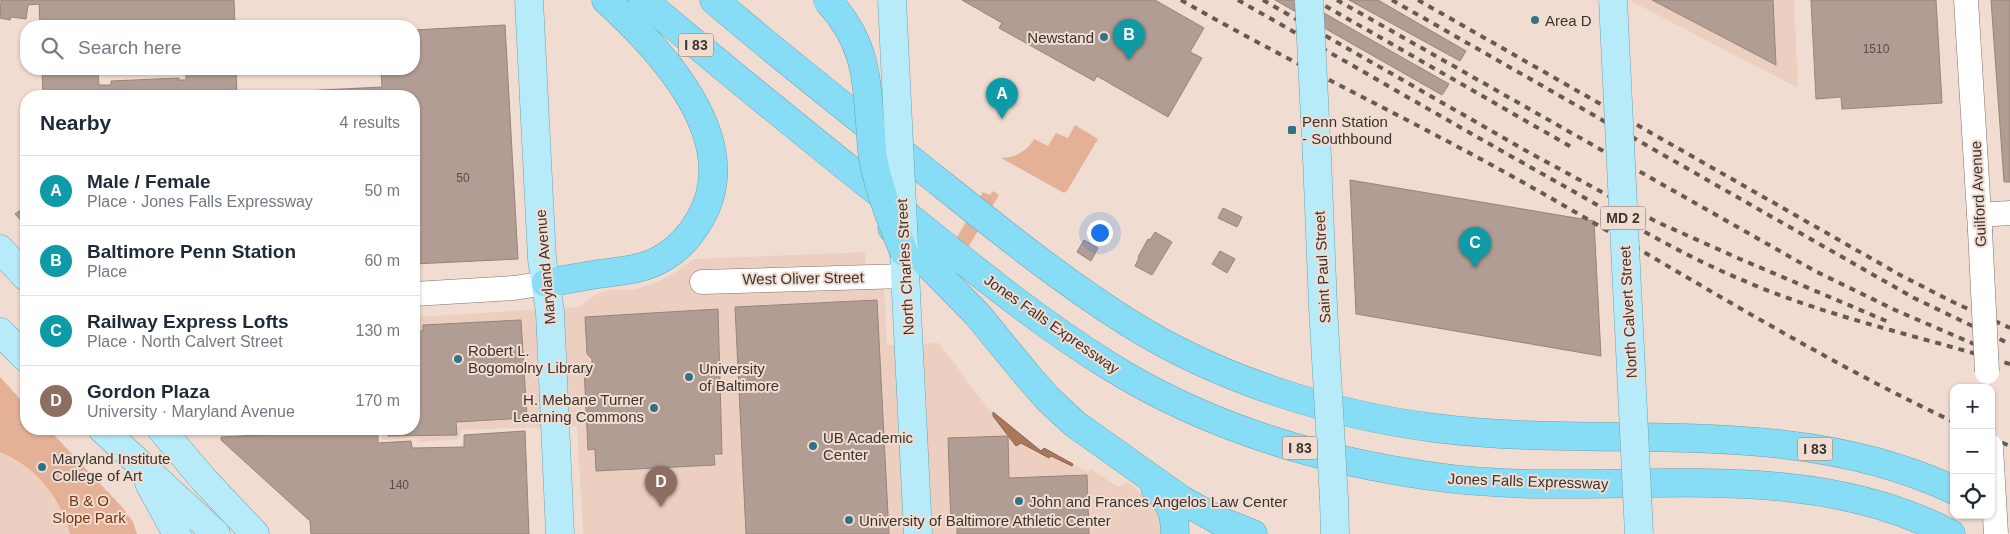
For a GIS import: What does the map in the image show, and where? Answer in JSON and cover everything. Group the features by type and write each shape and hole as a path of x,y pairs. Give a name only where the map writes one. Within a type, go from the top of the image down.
{"highway":[{"path":"546,283 618,272 641,267 661,259 686,239 697,224 708,206 713,188 714,167 706,131 685,88 663,59 623,15 606,0"},
{"name":"Jones Falls Expressway","path":"644,0 749,89 973,268 1107,365 1199,412 1256,435 1307,450 1382,468 1431,477 1481,482 1593,485 1724,483 1781,486 1835,494 1919,518 1952,534"},
{"name":"I 83","path":"714,0 775,52 992,225 1081,291 1130,324 1173,348 1268,388 1382,420 1451,430 1537,435 1670,436 1727,439 1840,453 1890,465 1950,488"},
{"path":"827,0 845,21 859,47 866,76 873,157 904,265"},
{"path":"749,89 944,280 977,314 1048,399 1076,424 1126,462 1182,500 1218,520 1253,534"},
{"path":"1126,462 1162,494 1172,509 1175,534"},
{"path":"1995,515 2010,525"}],"main road":[{"name":"Maryland Avenue","path":"529,0 542,259 550,312 560,534"},
{"name":"North Charles Street","path":"892,0 918,534"},
{"name":"Saint Paul Street","path":"1309,0 1335,534"},
{"name":"North Calvert Street","path":"1613,0 1639,534"},
{"path":"0,250 20,270"},
{"path":"0,332 20,350"},
{"path":"109,435 214,533"},
{"path":"166,435 204,480 255,534"},
{"path":"136,460 177,534"},
{"path":"204,480 214,533"}],"street":[{"name":"Guilford Avenue","path":"1966,0 1988,384"},
{"path":"1980,222 2010,212"},
{"name":"West Oliver Street","path":"702,282 904,265"},
{"path":"420,294 514,288 546,283"},
{"path":"1993,474 1996,534"}],"shaded area":[{"path":"1629,0 1794,0 1798,88"},
{"name":"University of Baltimore","path":"865,252 867,288 884,288 887,345 939,343 989,410 1041,451 1044,448 1087,472 1091,469 1118,487 1127,482 1156,507 1164,534 583,534 577,426 461,430 459,439 418,442 417,438 382,440 382,435 420,435 420,317 580,307 584,302 597,294 610,290 632,290 652,284 670,276 695,259"},
{"name":"B & O Slope Park","path":"0,377 20,399 20,435 55,435 121,506 133,522 137,534 0,534"},
{"path":"993,412 1041,451 1044,448 1073,464 1072,466 1051,456 1049,458 1021,443 1016,446 993,416"}],"green space":[{"path":"1075,125 1098,139 1064,193 1001,158 1011,157 1020,153 1034,139 1048,146 1056,133 1068,138"},
{"path":"993,191 999,195 942,292 940,267 983,192 990,195"},
{"name":"B & O Slope Park","path":"0,377 20,399 20,435 54,435 121,506 133,522 137,534 70,534 60,508 45,484 13,458 0,452"}],"building":[{"path":"1,0 234,0 235,20 40,20 39,4 28,5 26,19 11,17 10,20 0,18"},
{"path":"962,0 1155,0 1204,28 1190,52 1202,58 1168,117 1097,76 1094,81 999,28 1002,23"},
{"path":"1275,0 1301,0 1449,84 1442,95"},
{"path":"1349,0 1378,0 1466,51 1460,61"},
{"path":"1652,0 1773,0 1776,65"},
{"path":"1811,0 1936,0 1942,103 1842,109 1841,97 1816,99"},
{"path":"1991,0 2010,0 2010,182 2004,182"},
{"path":"505,25 518,259 420,264 420,90 322,90 382,87 381,75 420,75 420,30"},
{"path":"42,75 98,75 99,85 111,85 111,81 179,78 179,80 186,80 186,75 236,75 237,90 43,90"},
{"path":"1350,180 1594,221 1601,356 1356,314"},
{"path":"1223,208 1242,217 1237,227 1218,218"},
{"path":"20,210 20,219 15,214"},
{"path":"1155,232 1172,242 1152,275 1135,266 1148,239 1150,240"},
{"path":"1084,240 1098,248 1091,261 1077,252"},
{"path":"1220,251 1235,259 1227,273 1212,264"},
{"name":"UB Academic Center","path":"877,300 889,534 746,534 735,307"},
{"name":"H. Mebane Turner Learning Commons","path":"718,309 722,454 714,454 715,465 596,471 595,449 588,450 584,367 592,366 592,359 587,354 585,317"},
{"name":"Robert L. Bogomolny Library","path":"521,320 527,418 456,422 457,435 388,436 420,435 420,331 423,331 423,325"},
{"path":"525,431 529,534 311,534 310,521 221,440 221,437 378,435 378,443 411,441 412,448 464,447 464,435"},
{"name":"John and Frances Angelos Law Center","path":"1008,436 1009,478 1087,475 1089,534 957,534 957,525 951,525 948,438"}],"railway":[{"path":"1181,0 1264,46 1475,156 1788,335 1950,420"},
{"path":"1238,0 1631,224 1723,272 1779,295 1844,317 2010,364"},
{"path":"1263,0 1530,153 1657,222 1891,323"},
{"path":"1315,0 1573,148"},
{"path":"1337,0 1815,271 1895,310 1995,353"},
{"path":"1392,0 1914,298 2010,344"},
{"path":"1418,0 1902,276 2010,328"},
{"path":"1995,440 2010,446"}],"place":[{"name":"Area D","path":"1535,20"},
{"name":"Newstand","path":"1104,37"},
{"name":"Baltimore Penn Station","path":"1129,60"},
{"name":"Male / Female","path":"1002,119"},
{"name":"Penn Station - Southbound","path":"1292,130"},
{"name":"Railway Express Lofts","path":"1475,268"},
{"name":"Robert L. Bogomolny Library","path":"458,359"},
{"name":"University of Baltimore","path":"689,377"},
{"name":"H. Mebane Turner Learning Commons","path":"654,408"},
{"name":"UB Academic Center","path":"813,446"},
{"name":"Maryland Institute College of Art","path":"42,467"},
{"name":"John and Frances Angelos Law Center","path":"1019,501"},
{"name":"Gordon Plaza","path":"661,507"},
{"name":"University of Baltimore Athletic Center","path":"849,520"}]}
